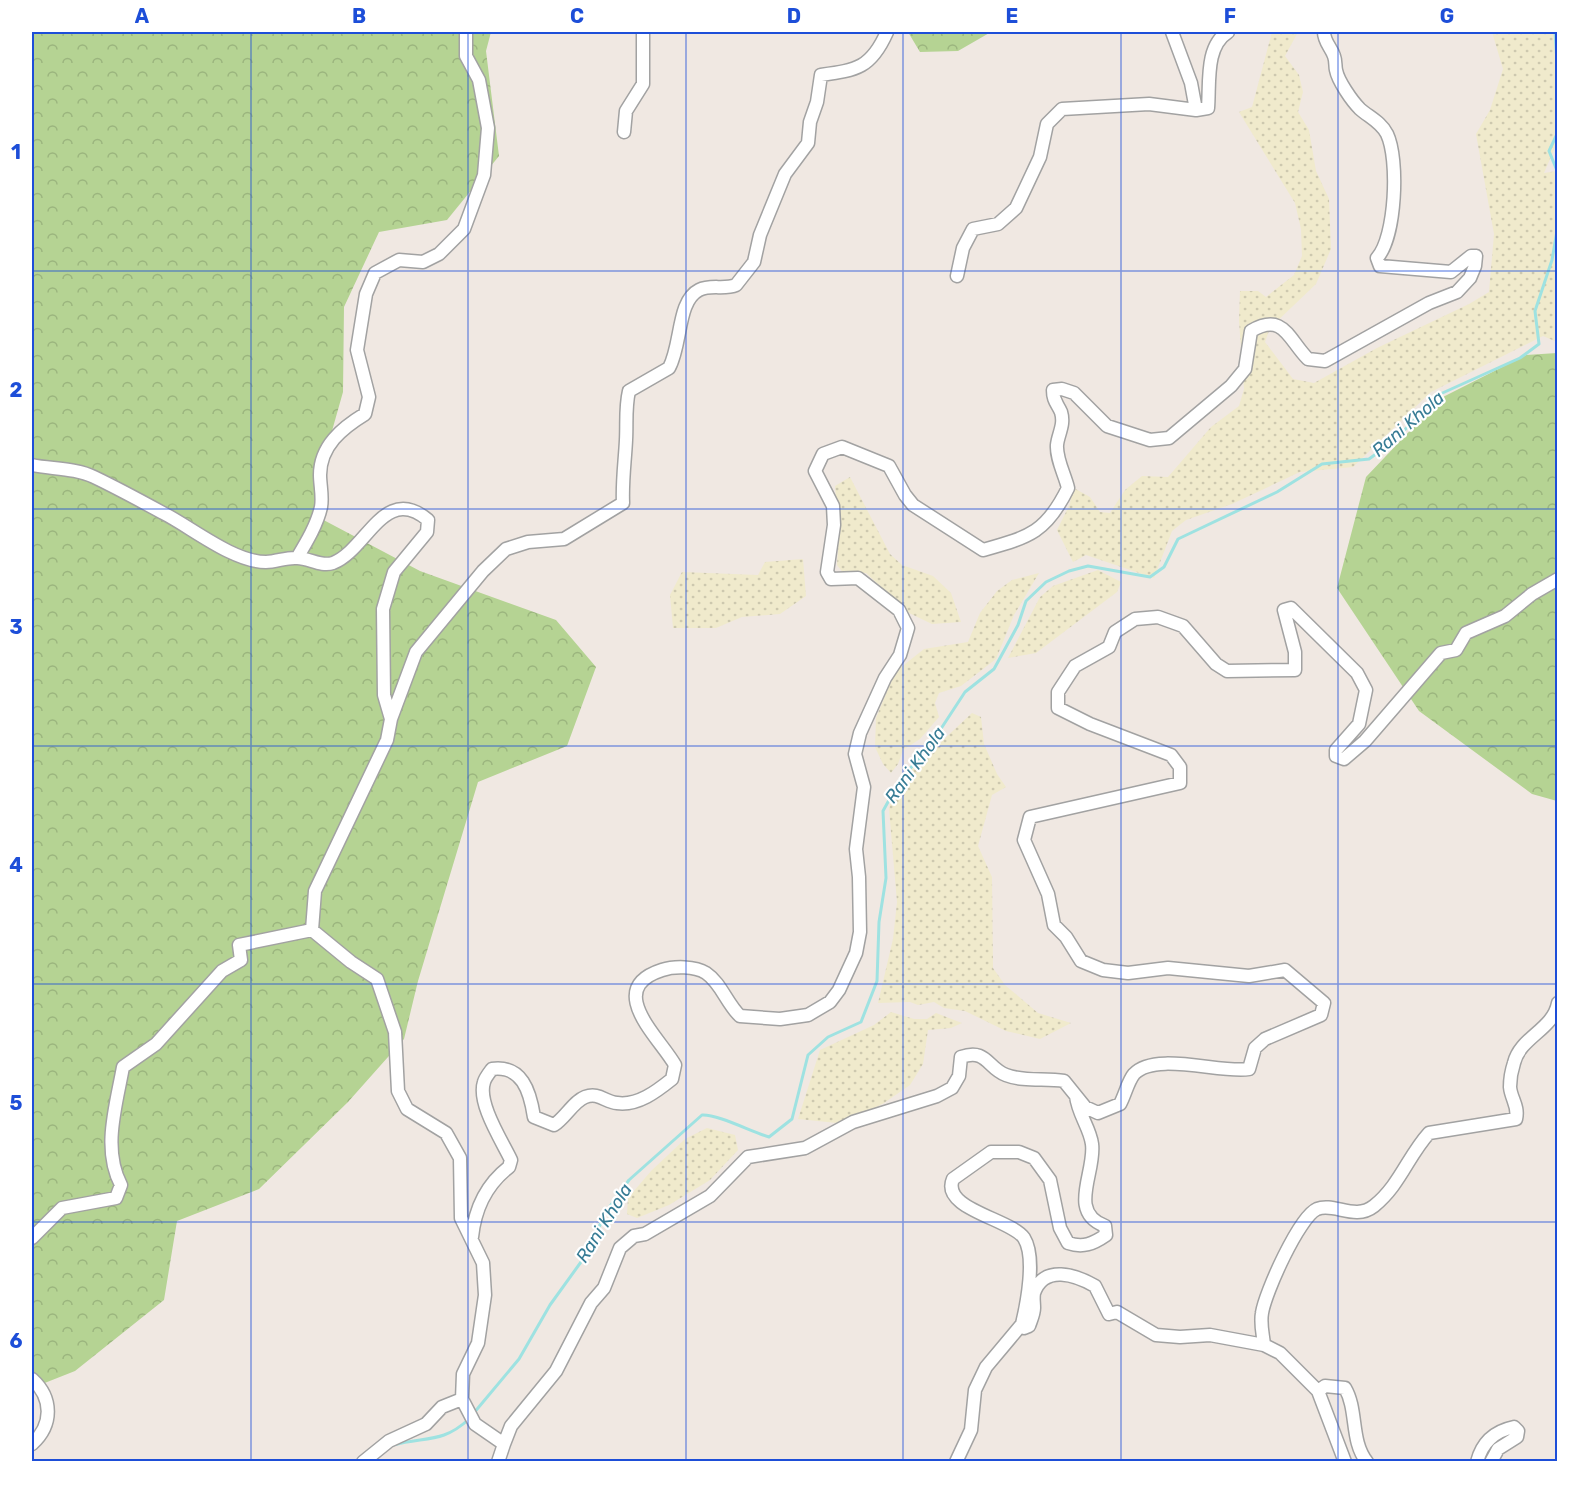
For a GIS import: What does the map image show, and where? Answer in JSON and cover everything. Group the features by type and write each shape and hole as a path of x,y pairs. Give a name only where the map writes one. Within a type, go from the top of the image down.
{"street":[{"path":"297,558 308,541 321,506 320,471 330,443 343,427 365,414 369,397 357,350 366,294 375,273 399,260 423,262 439,254 464,228 481,182 488,129 479,80 466,56 465,32"},
{"path":"624,132 626,111 643,84 643,32"},
{"path":"312,930 315,891 387,740 391,719 416,652 476,580 506,549 528,542 564,539 623,502 622,469 629,391 669,368 682,329 684,304 690,297 706,287 729,288 736,285 754,262 760,235 785,174 808,143 810,122 817,102 821,75 854,71 871,59 887,32"},
{"path":"1172,32 1191,83 1196,110"},
{"path":"957,276 963,248 973,228 998,224 1016,208 1040,158 1047,124 1062,109 1149,104 1196,110 1208,108 1211,58 1218,38 1228,32"},
{"path":"472,1236 474,1220 483,1200 494,1179 509,1167 511,1160 492,1125 485,1101 483,1083 492,1069 506,1067 516,1073 527,1091 534,1117 554,1125 582,1097 593,1095 615,1104 638,1101 672,1079 675,1065 639,1013 635,997 639,986 648,976 664,969 693,968 707,974 731,1008 740,1016 799,1018 830,1002 856,953 860,932 856,849 864,787 855,754 860,733 885,678 900,655 908,628 899,610 872,587 858,578 831,579 827,572 834,525 833,506 815,471 823,454 842,447 890,466 905,495 913,505 983,550 1040,529 1054,516 1068,488 1057,443 1062,433 1061,413 1053,400 1053,390 1062,389 1074,393 1107,426 1150,440 1169,438 1231,386 1245,369 1251,332 1260,326 1269,323 1280,326 1308,359 1325,361 1429,303 1457,292 1470,278 1476,256 1471,256 1451,272 1380,266 1377,258 1390,233 1393,209 1391,145 1386,132 1376,120 1359,108 1336,72 1334,56 1324,38 1324,32"},
{"path":"32,465 92,476 165,514 208,541 248,559 265,562 297,558 326,565 333,563 363,541 373,524 387,513 399,510 411,511 428,520 427,532 394,572 383,609 384,696 391,719"},
{"path":"498,1461 512,1426 556,1371 591,1303 604,1288 620,1248 634,1236 645,1234 710,1196 748,1157 806,1148 853,1122 937,1096 952,1088 959,1076 961,1057 971,1053 982,1056 1003,1074 1013,1077 1064,1081 1085,1107 1098,1113 1120,1104 1132,1076 1141,1068 1172,1065 1222,1067 1238,1071 1249,1069 1255,1048 1264,1039 1321,1015 1324,1003 1285,970 1249,976 1168,968 1128,974 1102,970 1081,961 1066,937 1054,925 1048,894 1024,840 1025,828 1030,817 1180,783 1180,767 1171,755 1090,724 1058,708 1059,692 1075,666 1109,647 1115,632 1135,619 1158,617 1184,626 1216,664 1227,671 1295,670 1295,652 1284,610 1291,608 1357,673 1366,690 1359,724 1336,750 1336,756 1344,759 1365,741 1441,653 1456,650 1466,633 1505,616 1532,594 1557,579"},
{"path":"312,930 351,962 377,979 395,1032 398,1091 407,1109 446,1133 460,1158 460,1218 472,1236 483,1263 485,1295 478,1343 463,1374 462,1399 466,1412 475,1424 504,1444"},
{"path":"32,1238 62,1208 116,1198 121,1185 113,1170 111,1146 123,1067 156,1044 222,972 241,960 239,945 312,930"},
{"path":"1264,1345 1262,1314 1269,1290 1292,1240 1311,1214 1316,1209 1327,1208 1352,1213 1372,1208 1396,1186 1421,1142 1429,1133 1516,1119 1518,1110 1510,1086 1514,1062 1526,1044 1551,1022 1557,1003"},
{"path":"956,1461 971,1430 975,1390 986,1367 1022,1324 1031,1263 1024,1238 1010,1226 984,1217 959,1200 951,1192 950,1186 953,1179 991,1152 1019,1152 1034,1158 1047,1174 1056,1202 1060,1228 1068,1243 1078,1246 1093,1244 1106,1236 1105,1226 1095,1222 1084,1205 1092,1150 1091,1140 1078,1112 1076,1096"},
{"path":"1022,1324 1024,1328 1029,1326 1034,1309 1034,1294 1041,1282 1049,1275 1065,1273 1095,1286 1110,1314 1117,1312 1156,1335 1180,1337 1210,1335 1264,1345 1280,1353 1318,1391 1345,1461"},
{"path":"32,1379 43,1394 48,1420 43,1434 32,1444"},
{"path":"1318,1391 1325,1386 1345,1388 1351,1399 1357,1438 1367,1461"},
{"path":"363,1461 389,1441 426,1424 442,1407 462,1399"},
{"path":"1478,1461 1479,1454 1498,1431 1514,1427 1518,1431 1517,1437 1498,1449 1491,1461"}],"shaded area":[{"path":"1272,32 1298,32 1285,56 1299,75 1303,92 1298,112 1309,130 1316,171 1329,199 1331,249 1316,284 1270,328 1265,342 1293,379 1314,383 1377,348 1489,292 1494,234 1476,134 1490,110 1503,69 1492,32 1553,32 1558,84 1557,143 1544,173 1557,171 1557,342 1543,336 1431,392 1353,467 1300,472 1232,504 1186,520 1172,531 1154,578 1086,555 1073,562 1057,530 1070,504 1072,487 1090,497 1100,512 1110,513 1125,490 1142,476 1168,477 1211,427 1239,406 1244,389 1239,321 1240,291 1258,291 1266,297 1294,275 1302,256 1301,229 1295,203 1239,112 1252,107"},
{"path":"850,477 890,554 902,565 933,576 951,593 961,622 932,624 909,613 866,573 844,574 837,565 839,533 835,486"},
{"path":"803,559 806,596 780,614 742,617 716,628 673,628 670,595 682,572 758,575 765,562"},
{"path":"1098,570 1121,582 1117,592 1036,653 1008,658 1040,597 1053,586"},
{"path":"1039,573 1014,615 996,659 961,686 939,693 935,703 939,717 920,739 903,750 898,764 891,773 883,764 875,747 876,718 895,672 924,649 968,642 980,613 997,591 1012,580"},
{"path":"972,713 981,717 984,744 997,774 1006,787 992,795 978,846 992,877 993,968 1005,985 1038,1013 1071,1023 1040,1039 1006,1031 965,1011 944,1008 934,1002 918,1005 910,1002 878,1003 893,939 897,902 889,809 896,784"},
{"path":"891,1012 914,1019 927,1019 936,1013 962,1023 951,1028 928,1030 923,1064 910,1085 884,1103 859,1116 837,1123 798,1119 820,1050 874,1025"},
{"path":"707,1128 735,1135 738,1150 710,1180 669,1205 637,1218 627,1214 628,1198 651,1171 685,1139"}],"green space":[{"path":"32,32 491,32 486,51 499,156 447,220 379,232 344,307 343,392 328,445 316,516 420,571 556,620 596,667 567,746 478,782 418,981 404,1039 348,1102 259,1189 177,1221 164,1300 75,1371 32,1388"},
{"path":"908,32 991,32 958,51 920,52"},
{"path":"1557,353 1557,801 1532,794 1419,711 1337,588 1366,477 1441,398 1526,355"}],"waterway":[{"name":"Rani Khola","path":"1555,32 1558,77"},
{"name":"Rani Khola","path":"1558,132 1549,151 1558,173"},
{"name":"Rani Khola","path":"473,1414 519,1359 550,1305 586,1255 606,1212 629,1180 702,1115 725,1120 769,1137 792,1119 808,1055 828,1037 861,1022 877,981 879,922 886,878 883,811 900,780 929,747 965,692 994,669 1018,625 1026,601 1046,582 1069,571 1088,566 1150,577 1164,567 1178,539 1277,492 1322,464 1369,459 1394,441 1438,395 1520,358 1539,344 1535,311 1552,260 1558,225"},
{"name":"Rani Khola","path":"393,1445 442,1436 469,1419"}]}
